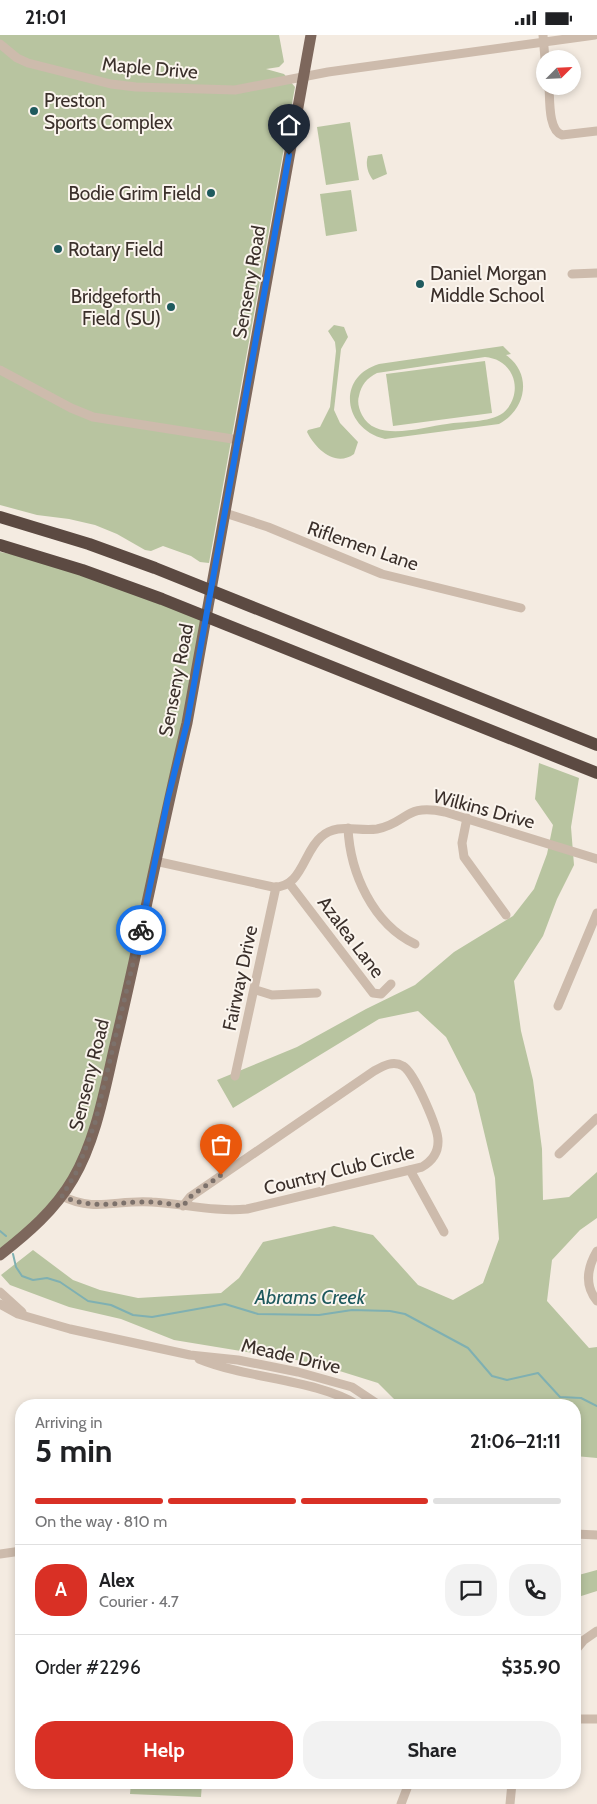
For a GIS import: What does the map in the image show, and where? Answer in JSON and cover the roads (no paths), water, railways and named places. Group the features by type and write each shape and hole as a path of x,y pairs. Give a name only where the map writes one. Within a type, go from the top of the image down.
{"highway":[{"path":"0,517 89,544 190,581 597,745"},
{"path":"0,545 82,570 162,599 597,773"}],"main road":[{"name":"Senseny Road","path":"0,1255 35,1226 62,1196 77,1171 95,1123 130,983 155,861 187,723 311,35"}],"street":[{"name":"Maple Drive","path":"0,44 16,58 28,63 105,82 136,87 235,90 303,77 543,39 595,35"},
{"path":"549,95 553,127 560,135 597,131"},
{"path":"572,274 597,273"},
{"path":"0,370 58,402 89,415 238,440"},
{"name":"Riflemen Lane","path":"225,513 268,527 382,574 521,608"},
{"name":"Wilkins Drive","path":"289,883 297,875 318,839 334,829 377,829 420,809 435,809 467,818 597,859"},
{"path":"467,818 462,843 464,857 506,915"},
{"path":"348,829 353,864 362,887 386,922 406,940 415,944"},
{"path":"155,861 276,887 289,883"},
{"name":"Azalea Lane","path":"289,883 373,993 381,994 391,984"},
{"name":"Fairway Drive","path":"235,1075 256,990 276,887"},
{"path":"558,1006 597,913"},
{"path":"256,990 272,995 317,993"},
{"name":"Country Club Circle","path":"62,1196 83,1204 95,1206 140,1201 183,1206 218,1210 247,1209 422,1167 432,1160 438,1148 438,1135 411,1074 400,1065 389,1064 374,1071 205,1186 190,1197 183,1206"},
{"path":"559,1154 597,1118"},
{"path":"410,1170 444,1232"},
{"path":"597,1251 588,1273 589,1288 597,1301"},
{"name":"Meade Drive","path":"0,1292 30,1317"},
{"name":"Meade Drive","path":"0,1304 50,1324 190,1355 238,1360 298,1371 352,1387 370,1399"},
{"name":"Meade Drive","path":"190,1355 235,1371 325,1391 344,1399"},
{"path":"581,1534 597,1535"},
{"path":"0,1554 15,1552"},
{"path":"581,1644 597,1631"},
{"path":"581,1719 597,1719"},
{"path":"401,1804 407,1789"},
{"path":"510,1804 511,1789"}],"waterway":[{"name":"Abrams Creek","path":"0,1231 6,1236"},
{"name":"Abrams Creek","path":"13,1254 16,1267 22,1276 33,1280 47,1278 60,1282 88,1301 111,1305 133,1315 152,1317 225,1304 258,1314 319,1315 352,1310 390,1311 405,1314 468,1348 492,1376 507,1380 538,1373 560,1397 581,1398 597,1406"}],"place":[{"name":"Preston Sports Complex","path":"34,111"},
{"name":"Bodie Grim Field","path":"211,193"},
{"name":"Rotary Field","path":"58,249"},
{"name":"Daniel Morgan Middle School","path":"420,284"},
{"name":"Bridgeforth Field (SU)","path":"171,307"}]}
